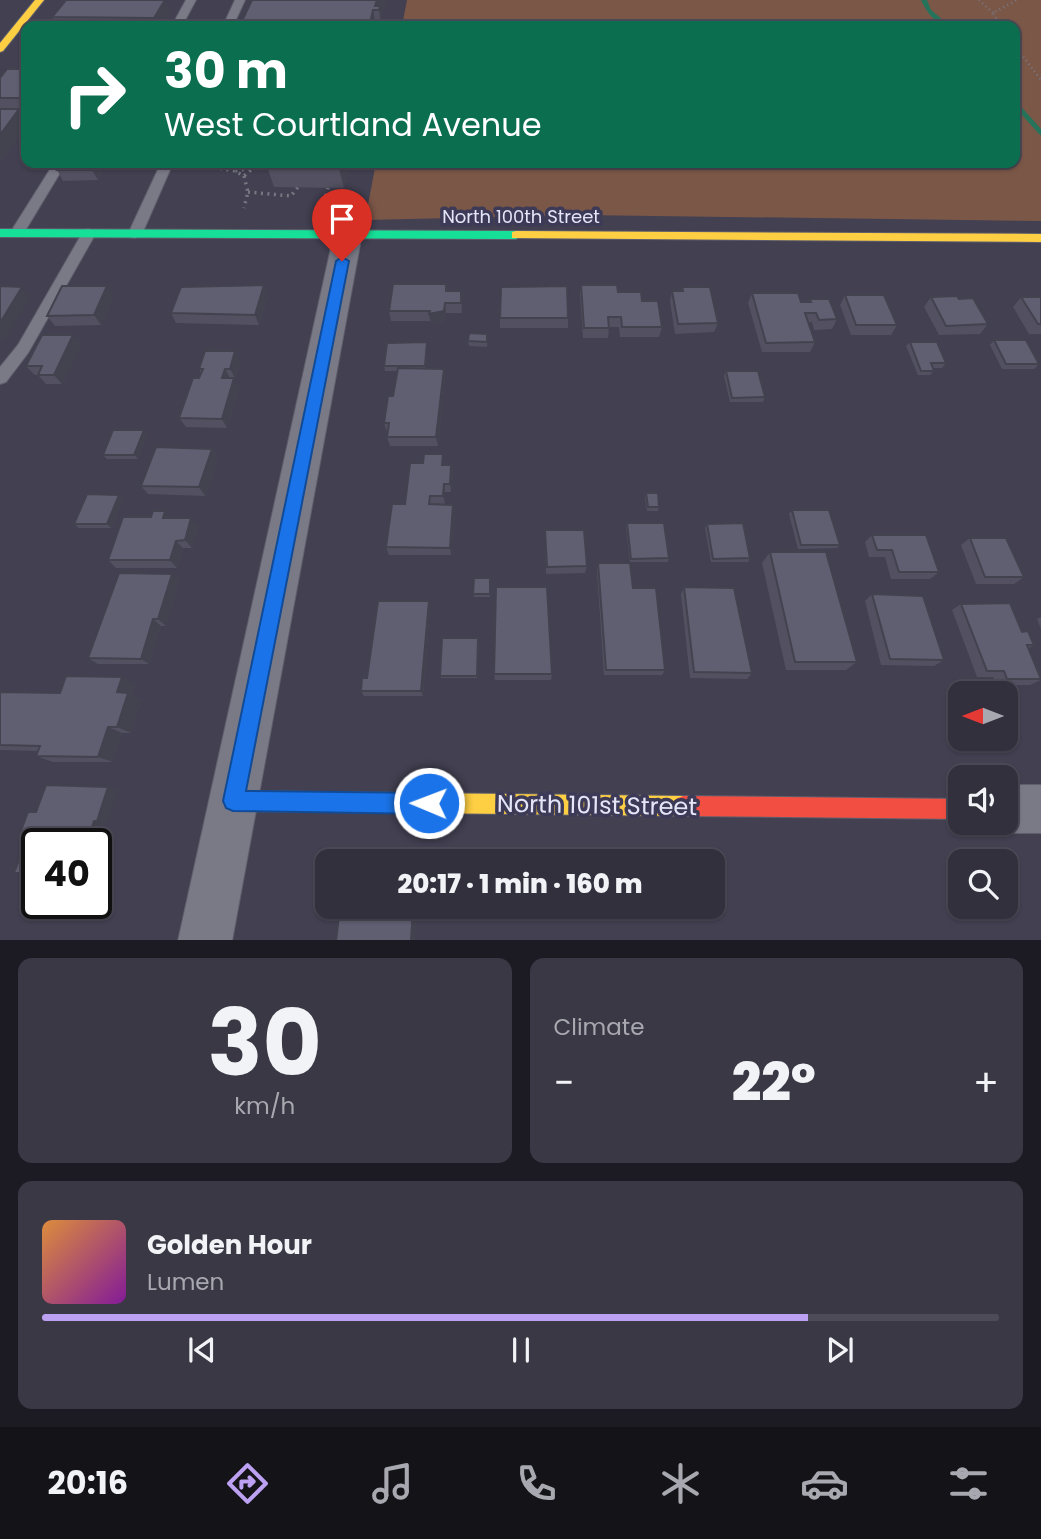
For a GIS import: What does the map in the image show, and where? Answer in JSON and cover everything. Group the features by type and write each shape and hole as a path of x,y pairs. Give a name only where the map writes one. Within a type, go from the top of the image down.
{"street":[{"path":"23,21 40,0"},
{"path":"4,45 21,24"},
{"path":"205,940 233,801 335,221"},
{"name":"North 100th Street","path":"6,237 135,234 335,221 1041,238"},
{"name":"North 101st Street","path":"233,801 948,808"},
{"path":"1018,809 1041,809"}],"lane":[{"path":"180,21 191,0"},
{"path":"230,21 240,0"},
{"path":"6,237 56,168"},
{"path":"135,234 165,168"},
{"path":"0,378 23,349 89,233"}],"path":[{"path":"979,0 998,21"},
{"path":"993,13 1017,0"},
{"path":"1020,53 1041,80"},
{"path":"217,168 235,171 244,176 248,192 244,208"},
{"path":"235,171 250,168"},
{"path":"244,176 250,168"},
{"path":"248,192 290,195 298,187"},
{"path":"328,188 335,221"}],"shaded area":[{"path":"407,0 1041,0 1041,221 581,215 365,220 375,168 1020,168 1020,21 403,21"}],"building":[{"path":"66,0 165,0 154,18 52,17"},
{"path":"252,0 377,0 375,6 380,6 379,10 373,10 370,21 242,21"},
{"path":"7,69 21,69 21,98 0,98 0,78"},
{"path":"0,109 19,109 0,135"},
{"path":"58,168 93,168 92,170 57,170"},
{"path":"268,168 339,168 339,169"},
{"path":"393,284 446,284 446,291 461,291 461,303 445,303 444,311 429,314 430,311 389,311"},
{"path":"264,285 255,315 171,313 181,287"},
{"path":"581,285 617,285 618,292 641,292 642,301 658,301 662,327 622,327 621,317 608,317 609,328 584,328"},
{"path":"0,286 22,287 0,323"},
{"path":"62,286 107,286 94,315 47,316"},
{"path":"567,286 568,318 500,318 501,287"},
{"path":"682,287 710,287 718,323 678,324 672,291 683,291"},
{"path":"752,293 798,293 801,302 811,302 809,299 829,299 837,319 819,320 816,313 805,313 815,342 766,343"},
{"path":"845,295 884,295 897,325 856,325"},
{"path":"957,296 959,299 973,298 988,324 946,326 931,297"},
{"path":"1021,297 1041,297 1041,324 1038,324"},
{"path":"469,333 487,334 487,342 468,341"},
{"path":"42,335 73,335 54,375 38,375 42,366 26,366"},
{"path":"994,340 1026,340 1039,364 1006,364"},
{"path":"427,342 425,366 384,366 387,343"},
{"path":"910,342 937,342 946,363 931,363 934,371 921,371"},
{"path":"205,351 235,351 230,369 225,369 222,378 234,378 222,419 179,418 193,378 199,378 203,369 199,369"},
{"path":"398,368 444,369 436,437 387,437 389,423 384,423 388,396 393,396"},
{"path":"726,371 758,371 765,397 732,398"},
{"path":"113,430 144,430 134,455 103,455"},
{"path":"156,447 212,449 199,487 141,486"},
{"path":"424,454 443,454 442,465 451,465 450,484 444,484 443,496 430,496 429,504 453,505 450,548 386,547 392,504 405,504 410,463 423,463"},
{"path":"646,493 658,493 659,507 648,507"},
{"path":"87,494 119,495 107,524 74,524"},
{"path":"792,510 829,510 840,545 801,545"},
{"path":"153,511 165,511 163,518 191,518 185,540 176,541 170,560 108,560 123,517 151,517"},
{"path":"627,523 664,523 669,558 631,559"},
{"path":"743,523 750,558 713,559 707,524"},
{"path":"545,530 584,530 587,566 547,567"},
{"path":"872,535 926,535 939,572 899,572 892,550 877,550"},
{"path":"970,538 1006,538 1024,577 985,577"},
{"path":"770,552 826,552 857,662 795,662"},
{"path":"598,563 630,563 633,588 656,588 665,670 606,670"},
{"path":"119,573 172,574 158,619 153,619 141,659 88,658"},
{"path":"474,578 490,578 490,594 473,594"},
{"path":"496,587 547,587 552,674 494,674"},
{"path":"684,587 734,588 752,673 694,672"},
{"path":"872,594 923,596 944,660 890,659"},
{"path":"378,601 429,601 421,691 361,691 362,678 367,678"},
{"path":"1010,603 1022,632 1028,631 1034,645 1027,645 1041,679 1007,679 1004,671 987,671 961,604"},
{"path":"442,638 478,638 477,676 440,676"},
{"path":"66,676 122,677 117,692 128,693 117,727 108,727 98,757 36,756 40,746 0,745 0,692 60,693"},
{"path":"46,785 108,787 97,821 94,821 92,828 22,828 28,812 36,812"},
{"path":"21,854 21,873 14,873"},
{"path":"339,919 412,919 411,940 336,940"}],"waterway":[{"path":"924,0 929,11 941,21"},
{"path":"1020,109 1041,133"}],"traffic: fast":[{"path":"0,233 516,235"}],"traffic: slow":[{"path":"23,21 40,0"},
{"path":"0,49 21,23"},
{"path":"516,235 1041,238"},
{"path":"233,801 683,806"}],"traffic: jam":[{"path":"683,806 948,809"}],"route":[{"path":"342,261 233,801 429,803"}]}
